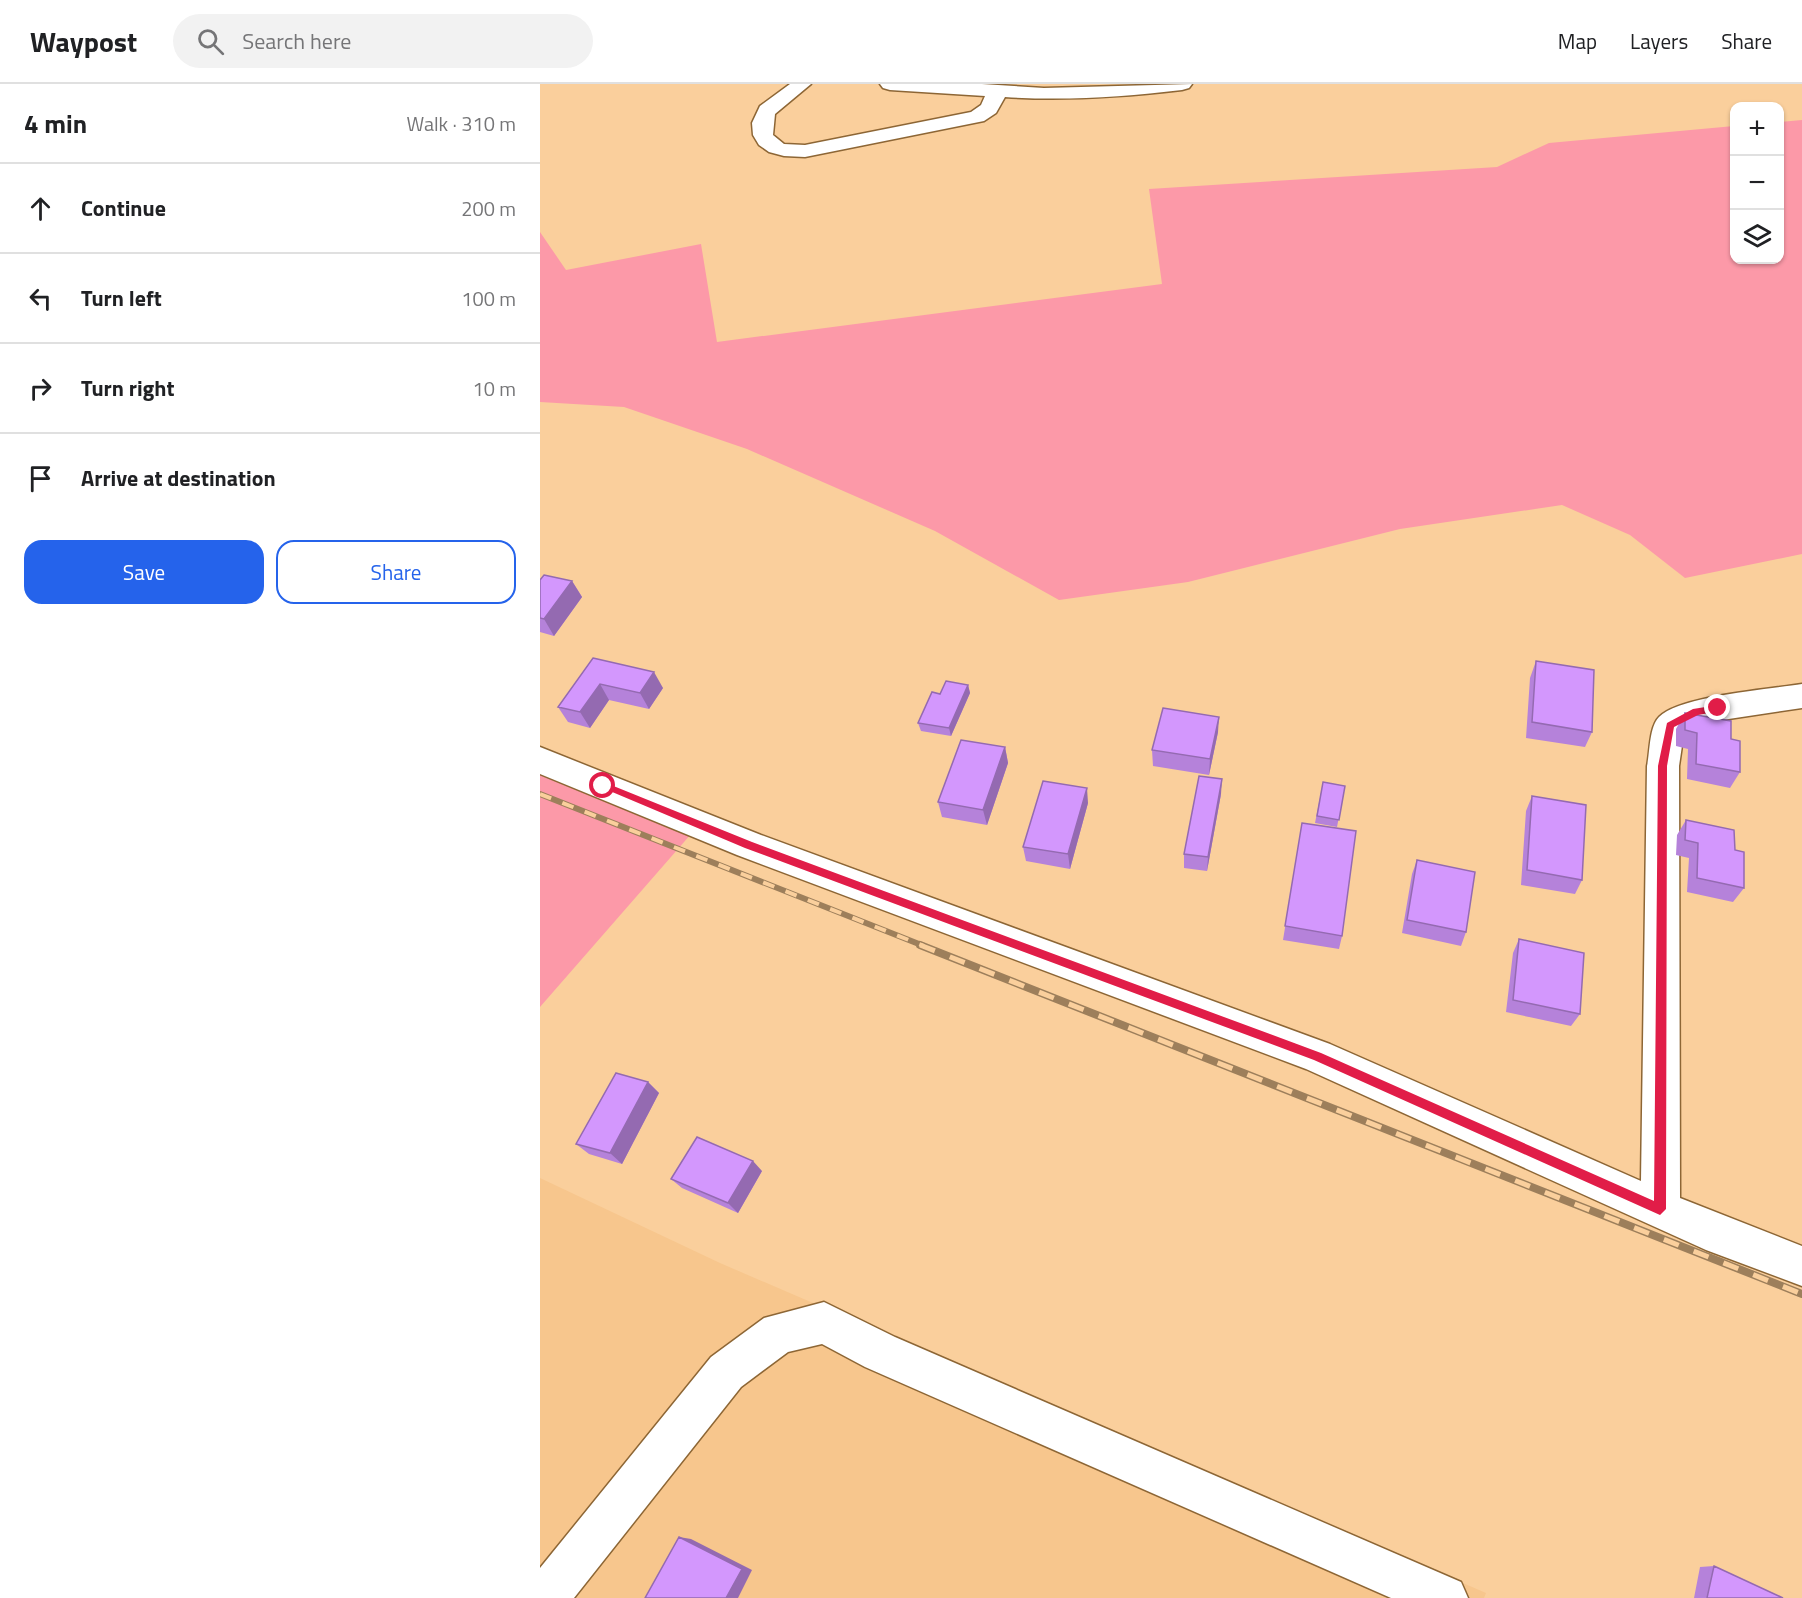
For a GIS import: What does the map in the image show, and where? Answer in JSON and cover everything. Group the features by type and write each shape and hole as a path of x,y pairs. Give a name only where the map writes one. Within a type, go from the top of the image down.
{"street":[{"path":"801,84 774,103 762,120 761,132 766,143 775,148 786,151 805,151 958,122 977,117 990,109 998,91"},
{"path":"890,84 1044,94 1116,92 1182,84"},
{"path":"1660,1209 1663,766 1670,725 1696,712 1802,696"},
{"path":"540,760 748,845 1317,1056 1720,1236 1802,1266"},
{"path":"545,1598 726,1372 779,1332 824,1323 891,1357 1445,1598"}],"shaded area":[{"path":"1802,120 1802,554 1685,578 1630,535 1562,505 1400,529 1188,582 1059,600 935,531 747,449 624,407 540,402 540,232 566,270 701,244 717,342 1162,284 1149,189 1497,167 1549,143 1730,126 1730,264 1784,264 1784,122"},
{"path":"540,761 698,826 540,1007"},
{"path":"540,1178 720,1263 1486,1593 1484,1598 540,1598"}],"building":[{"path":"544,575 572,581 544,619 540,618 540,580"},
{"path":"593,658 654,672 640,693 600,684 580,712 558,707"},
{"path":"1536,661 1594,670 1592,732 1532,722"},
{"path":"946,681 968,685 949,728 918,723 932,692 940,694"},
{"path":"1163,708 1219,717 1210,759 1152,750"},
{"path":"1685,713 1731,721 1731,739 1740,741 1740,772 1696,764 1697,733 1685,730"},
{"path":"961,740 1005,747 983,810 938,802"},
{"path":"1199,776 1222,779 1208,857 1184,854"},
{"path":"1043,781 1087,788 1068,854 1023,847"},
{"path":"1323,782 1345,786 1339,820 1317,816"},
{"path":"1532,796 1586,805 1582,880 1527,870"},
{"path":"1686,820 1734,830 1735,850 1744,852 1744,888 1697,878 1698,843 1685,840"},
{"path":"1302,823 1356,831 1342,936 1285,926"},
{"path":"1417,860 1475,872 1466,932 1407,920"},
{"path":"1519,939 1584,953 1580,1014 1513,1000"},
{"path":"616,1073 648,1082 610,1153 576,1144"},
{"path":"697,1137 753,1161 728,1203 671,1179"},
{"path":"679,1537 742,1569 726,1598 645,1598"},
{"path":"1714,1566 1783,1598 1707,1598"}],"railway":[{"path":"540,794 924,946"},
{"path":"920,945 1802,1294"}],"route":[{"path":"603,786 748,845 1317,1056 1660,1209 1663,766 1670,725 1696,712 1718,708"}]}
